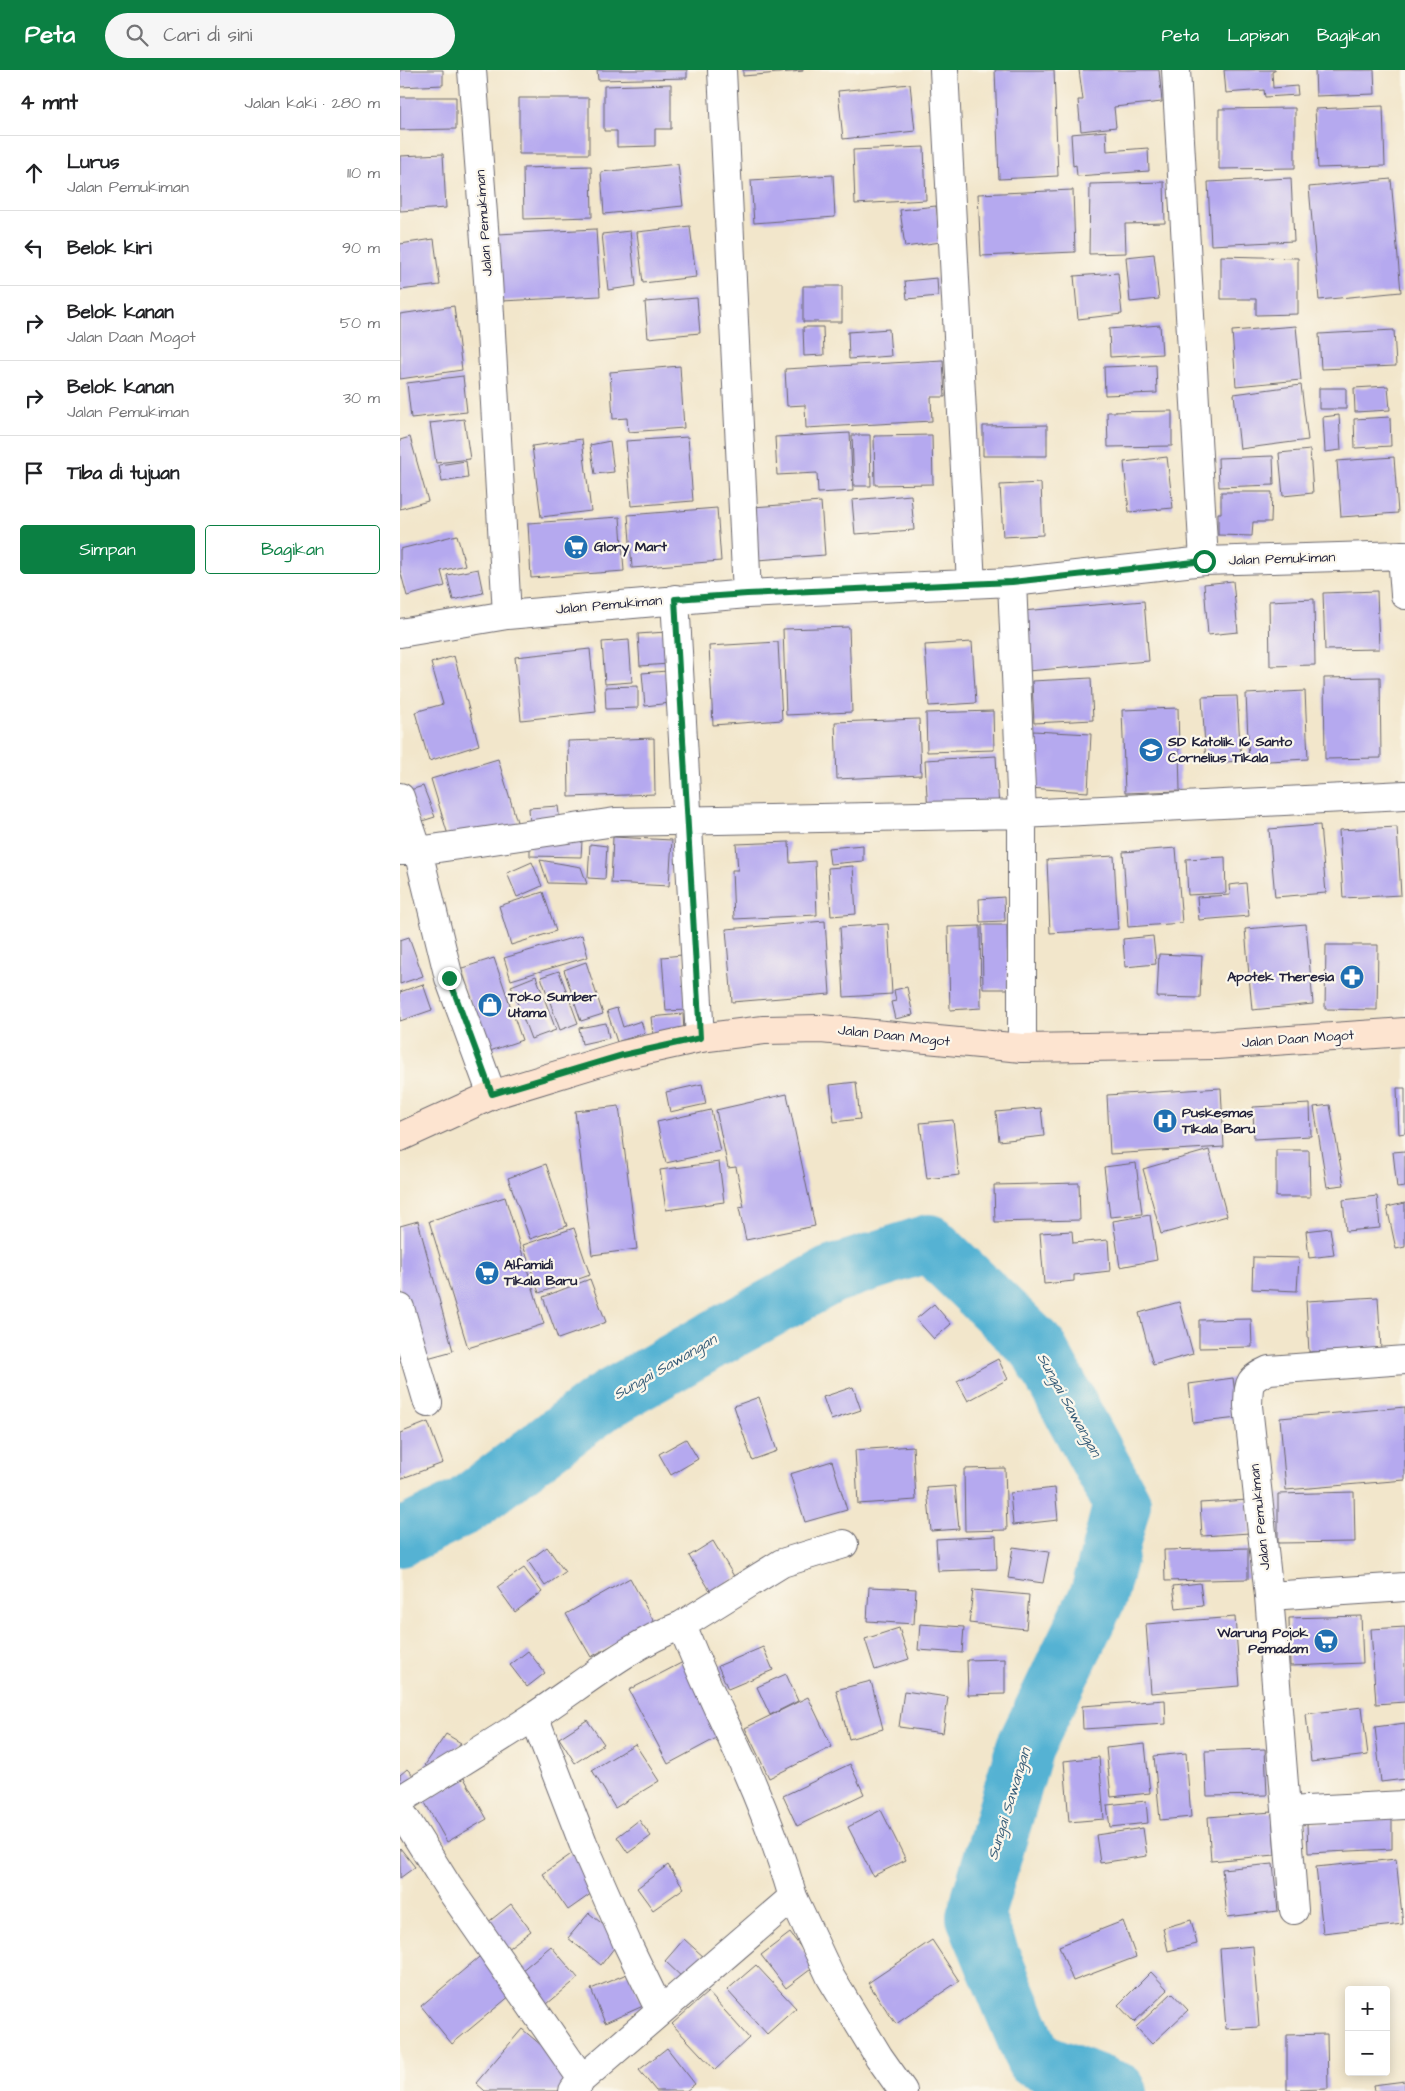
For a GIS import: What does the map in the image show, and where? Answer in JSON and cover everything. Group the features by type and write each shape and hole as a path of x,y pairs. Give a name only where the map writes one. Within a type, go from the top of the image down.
{"main road":[{"name":"Jalan Daan Mogot","path":"400,1137 492,1094 623,1055 700,1038 764,1030 821,1029 1022,1048 1216,1045 1405,1032"}],"street":[{"name":"Jalan Pemukiman","path":"472,70 488,280 507,615 747,594 1012,582 1204,561 1403,555"},
{"path":"722,70 747,594"},
{"path":"944,70 972,584"},
{"path":"1176,70 1204,561"},
{"path":"1403,555 1405,596"},
{"path":"1012,582 1022,814 1022,1048"},
{"path":"675,599 700,1038"},
{"path":"400,633 507,615"},
{"path":"409,851 615,822 688,819 1022,814 1405,795"},
{"path":"400,797 409,851 449,978 492,1094"},
{"path":"400,1308 428,1403"},
{"name":"Jalan Pemukiman","path":"1294,1910 1269,1596 1248,1406 1251,1381 1254,1377 1269,1370 1405,1360"},
{"path":"400,1800 534,1716 591,1675 646,1640 682,1625 782,1562 844,1544"},
{"path":"1269,1596 1405,1587"},
{"path":"682,1625 696,1662 745,1767 765,1816 793,1898 831,1978 879,2057 903,2091"},
{"path":"534,1716 583,1843 627,1944 660,2011"},
{"path":"1287,1810 1405,1805"},
{"path":"400,1810 577,2085 660,2011 793,1898"}],"building":[{"path":"400,70 443,70 443,85 400,87"},
{"path":"597,70 687,70 687,78 598,80"},
{"path":"743,70 803,70 803,71 743,76"},
{"path":"995,70 1054,70 1058,176 999,179"},
{"path":"1079,70 1159,70 1162,102 1114,107 1116,127 1081,131 1078,100 1083,100"},
{"path":"1224,70 1276,70 1272,72 1273,88 1297,86 1298,95 1265,97 1264,90 1226,93"},
{"path":"1315,70 1374,70 1375,94 1316,96"},
{"path":"671,84 671,129 655,129 655,146 617,147 617,131 604,131 604,86"},
{"path":"910,84 915,131 843,139 838,91"},
{"path":"400,97 456,97 456,129 400,130"},
{"path":"519,98 589,98 589,154 519,154"},
{"path":"1383,106 1385,166 1318,168 1315,109"},
{"path":"1295,108 1295,168 1219,169 1219,109"},
{"path":"1106,131 1107,151 1148,148 1149,171 1077,176 1076,165 1073,166 1071,134"},
{"path":"924,147 926,200 855,204 853,150"},
{"path":"443,154 446,208 400,211 400,156"},
{"path":"678,164 683,206 604,214 601,172"},
{"path":"591,166 592,217 524,219 523,168"},
{"path":"833,175 835,217 754,223 751,180"},
{"path":"1291,178 1294,241 1211,245 1208,182"},
{"path":"1391,179 1401,292 1319,300 1309,187"},
{"path":"1164,182 1165,223 1125,224 1126,253 1089,254 1090,184"},
{"path":"1073,190 1075,252 981,256 978,194"},
{"path":"936,206 941,242 905,247 900,210"},
{"path":"690,226 696,277 643,283 637,232"},
{"path":"596,229 600,296 502,301 498,234"},
{"path":"630,231 636,286 608,290 602,234"},
{"path":"434,239 440,285 400,290 400,244"},
{"path":"1154,254 1159,299 1130,302 1126,257"},
{"path":"1221,256 1298,258 1298,314 1256,315 1256,299 1221,299"},
{"path":"1118,273 1122,314 1078,319 1074,276"},
{"path":"937,278 938,296 907,299 905,281"},
{"path":"803,286 842,286 842,322 803,322"},
{"path":"697,298 700,333 648,338 645,302"},
{"path":"454,306 462,370 400,379 400,314"},
{"path":"1160,325 1162,354 1110,357 1109,329"},
{"path":"1296,326 1301,380 1236,386 1232,331"},
{"path":"803,327 823,327 824,355 804,356"},
{"path":"889,329 891,356 849,359 848,332"},
{"path":"1394,330 1396,366 1321,369 1319,334"},
{"path":"943,360 945,397 931,397 932,421 806,428 805,405 787,406 785,369"},
{"path":"1156,365 1157,393 1105,395 1104,367"},
{"path":"680,366 684,428 628,432 627,418 613,419 610,372"},
{"path":"463,376 467,412 411,418 407,383"},
{"path":"1301,385 1308,440 1240,449 1234,394"},
{"path":"1388,386 1390,410 1355,412 1354,388"},
{"path":"1319,388 1346,388 1346,409 1319,409"},
{"path":"1172,411 1172,446 1108,447 1107,412"},
{"path":"1339,415 1341,450 1325,452 1323,417"},
{"path":"1390,417 1391,446 1355,448 1354,419"},
{"path":"464,419 470,459 436,463 430,423"},
{"path":"1047,425 1047,456 983,456 983,426"},
{"path":"850,433 853,491 818,493 817,473 777,475 775,437"},
{"path":"852,435 870,435 871,486 854,486"},
{"path":"932,435 933,484 875,485 874,436"},
{"path":"410,437 428,501 400,509 400,440"},
{"path":"688,437 693,501 631,506 626,441"},
{"path":"582,439 591,511 541,517 532,446"},
{"path":"610,441 614,472 595,474 590,445"},
{"path":"1310,450 1313,493 1283,496 1279,453"},
{"path":"1273,456 1274,485 1219,487 1218,458"},
{"path":"1167,457 1173,508 1129,512 1124,462"},
{"path":"1394,457 1398,513 1341,517 1337,461"},
{"path":"466,461 468,478 442,482 439,465"},
{"path":"1041,483 1043,535 1003,537 1000,485"},
{"path":"1221,492 1272,492 1271,522 1253,522 1252,536 1218,535 1218,513 1221,513"},
{"path":"911,495 914,530 855,534 852,500"},
{"path":"821,502 825,555 757,560 753,507"},
{"path":"717,508 721,561 632,568 628,515"},
{"name":"Glory Mart","path":"620,517 624,571 531,578 528,523"},
{"path":"457,535 465,565 441,571 445,586 407,596 400,570 400,549"},
{"path":"478,569 483,593 453,600 447,575"},
{"path":"1233,581 1238,632 1208,635 1204,584"},
{"path":"1377,591 1379,649 1325,650 1323,593"},
{"path":"1314,599 1315,665 1270,666 1269,601"},
{"path":"1144,601 1149,661 1027,671 1022,611"},
{"path":"849,627 852,712 786,715 783,629"},
{"path":"666,632 669,664 640,666 638,634"},
{"path":"629,640 632,682 605,684 602,642"},
{"path":"778,642 782,720 713,725 709,646"},
{"path":"972,642 976,703 929,706 925,645"},
{"path":"590,649 596,712 521,720 515,657"},
{"path":"454,656 479,745 429,761 415,712 443,704 431,663"},
{"path":"667,671 670,703 645,706 642,673"},
{"path":"1380,677 1381,758 1325,759 1324,678"},
{"path":"1091,678 1093,720 1034,723 1032,681"},
{"path":"638,686 638,708 606,709 605,687"},
{"path":"1305,691 1308,759 1249,762 1246,694"},
{"path":"1237,696 1241,761 1206,763 1202,697"},
{"name":"SD Katolik 16 Santo Cornelius Tikala","path":"1178,708 1180,791 1125,793 1122,710"},
{"path":"993,711 994,750 927,752 926,713"},
{"path":"919,719 921,775 837,779 835,722"},
{"path":"1033,731 1091,734 1088,792 1029,788"},
{"path":"654,738 655,794 569,797 568,741"},
{"path":"996,756 999,809 928,814 925,760"},
{"path":"498,759 518,825 451,845 431,779"},
{"path":"423,786 435,817 419,822 407,791"},
{"path":"558,806 560,822 530,824 529,808"},
{"path":"1320,825 1326,893 1275,897 1269,829"},
{"path":"1397,827 1401,895 1343,898 1339,830"},
{"path":"613,837 672,840 669,886 611,883"},
{"path":"530,840 582,841 581,857 530,856"},
{"path":"789,842 790,863 815,861 817,915 734,919 732,870 738,870 736,844"},
{"path":"590,844 607,846 605,879 588,878"},
{"path":"863,845 863,861 830,864 828,848"},
{"path":"1176,848 1182,923 1128,927 1123,852"},
{"path":"1114,856 1118,929 1050,933 1047,860"},
{"path":"1225,857 1226,893 1188,895 1186,859"},
{"path":"540,860 581,867 587,884 548,883"},
{"path":"532,862 542,886 517,897 507,873"},
{"path":"853,866 856,914 831,916 828,868"},
{"path":"1246,883 1249,916 1199,920 1197,897 1230,895 1229,885"},
{"path":"543,892 556,931 511,945 499,906"},
{"path":"1004,897 1005,921 980,922 979,899"},
{"path":"825,921 830,994 732,1002 726,929"},
{"path":"888,924 892,994 844,997 840,927"},
{"path":"1306,924 1313,1004 1252,1010 1245,929"},
{"path":"982,925 1007,925 1008,989 983,989"},
{"path":"980,926 981,1008 950,1010 948,927"},
{"path":"582,935 588,957 511,980 504,958"},
{"path":"1153,936 1156,964 1125,967 1123,939"},
{"path":"409,937 423,976 400,984 400,940"},
{"name":"Apotek Theresia","path":"1326,945 1378,945 1377,1010 1325,1009"},
{"path":"1159,954 1202,956 1200,998 1157,997"},
{"path":"682,955 686,1010 666,1011 662,957"},
{"name":"Toko Sumber Utama","path":"494,958 522,1040 487,1052 459,969"},
{"path":"586,962 603,1014 581,1021 564,970"},
{"path":"559,971 578,1023 560,1030 541,977"},
{"path":"536,976 556,1030 531,1039 511,986"},
{"path":"423,984 432,1010 400,1021 400,992"},
{"path":"907,987 913,1015 895,1019 891,1002 896,1001 894,990"},
{"path":"617,1008 623,1027 641,1021 645,1033 617,1042 607,1011"},
{"path":"683,1014 684,1033 653,1035 651,1017"},
{"path":"606,1023 609,1038 582,1044 579,1028"},
{"path":"856,1082 860,1119 834,1122 830,1085"},
{"path":"702,1084 706,1104 670,1112 666,1092"},
{"name":"Puskesmas Tikala Baru","path":"1221,1088 1224,1147 1110,1154 1107,1095"},
{"path":"1397,1088 1405,1088 1405,1133 1399,1134"},
{"path":"787,1094 815,1226 746,1240 739,1208 744,1207 736,1167 728,1168 716,1110"},
{"path":"1310,1104 1311,1136 1254,1139 1253,1107"},
{"path":"1330,1105 1344,1185 1327,1187 1314,1107"},
{"path":"619,1106 637,1249 592,1255 575,1111"},
{"path":"1041,1108 1044,1136 999,1141 996,1112"},
{"path":"711,1110 720,1151 666,1163 657,1122"},
{"path":"953,1120 959,1175 927,1179 920,1123"},
{"path":"1209,1150 1227,1216 1161,1234 1143,1169"},
{"path":"1276,1150 1309,1150 1310,1197 1276,1197"},
{"path":"1405,1151 1405,1187 1397,1188 1393,1152"},
{"path":"719,1162 724,1202 666,1210 660,1170"},
{"path":"1136,1163 1142,1214 1110,1217 1104,1167"},
{"path":"546,1164 567,1226 530,1239 508,1178"},
{"path":"1079,1183 1080,1220 995,1222 994,1185"},
{"path":"1377,1196 1380,1228 1346,1231 1343,1200"},
{"name":"Alfamidi Tikala Baru","path":"505,1197 544,1324 468,1348 429,1221"},
{"path":"1405,1203 1405,1247 1396,1249 1387,1207"},
{"path":"1150,1215 1157,1260 1120,1267 1113,1221"},
{"path":"418,1221 453,1351 420,1360 400,1288 400,1226"},
{"path":"574,1228 590,1275 539,1293 523,1245"},
{"path":"1330,1228 1334,1255 1309,1258 1306,1231"},
{"path":"1072,1231 1073,1243 1108,1240 1110,1271 1074,1275 1074,1281 1044,1284 1040,1233"},
{"path":"1253,1257 1299,1258 1297,1291 1252,1289"},
{"path":"590,1279 606,1322 558,1339 543,1297"},
{"path":"1378,1297 1381,1349 1309,1352 1306,1301"},
{"path":"1179,1302 1193,1354 1153,1365 1139,1313"},
{"path":"934,1304 951,1324 934,1339 916,1319"},
{"path":"1251,1319 1252,1347 1199,1348 1199,1320"},
{"path":"998,1359 1008,1379 968,1401 957,1381"},
{"path":"1233,1378 1238,1418 1193,1423 1189,1384"},
{"path":"853,1387 861,1410 831,1420 823,1397"},
{"path":"759,1397 777,1451 752,1460 734,1406"},
{"path":"1405,1407 1405,1480 1286,1490 1280,1418"},
{"path":"428,1422 443,1463 400,1479 400,1433"},
{"path":"686,1439 698,1459 671,1475 659,1454"},
{"path":"913,1446 916,1500 858,1504 855,1450"},
{"path":"832,1461 847,1510 805,1522 790,1474"},
{"path":"1005,1468 1007,1530 965,1531 964,1469"},
{"path":"955,1486 959,1529 931,1531 927,1488"},
{"path":"1055,1488 1058,1520 1013,1525 1010,1493"},
{"path":"1354,1492 1355,1542 1278,1543 1278,1494"},
{"path":"1248,1500 1250,1533 1202,1536 1200,1503"},
{"path":"996,1536 997,1569 938,1571 936,1539"},
{"path":"713,1541 735,1578 711,1592 689,1556"},
{"path":"547,1547 565,1572 545,1586 528,1561"},
{"path":"1013,1547 1049,1552 1043,1583 1008,1578"},
{"path":"1248,1548 1248,1579 1165,1581 1164,1550"},
{"path":"524,1568 542,1592 515,1612 497,1587"},
{"path":"630,1578 654,1622 591,1657 566,1614"},
{"path":"1200,1583 1203,1606 1176,1609 1173,1586"},
{"path":"869,1587 916,1589 914,1624 867,1621"},
{"path":"973,1590 1029,1595 1026,1629 969,1623"},
{"name":"Warung Pojok Pemadam","path":"1361,1616 1363,1663 1290,1666 1289,1618"},
{"path":"1235,1617 1240,1686 1151,1693 1146,1624"},
{"path":"920,1624 964,1627 962,1653 918,1650"},
{"path":"1405,1627 1405,1702 1376,1704 1371,1629"},
{"path":"899,1628 909,1659 875,1670 865,1639"},
{"path":"763,1647 773,1670 728,1689 718,1666"},
{"path":"528,1651 545,1673 527,1687 510,1665"},
{"path":"1005,1659 1005,1694 968,1695 967,1660"},
{"path":"687,1660 726,1733 668,1764 629,1690"},
{"path":"786,1674 798,1701 770,1715 757,1687"},
{"path":"871,1681 883,1729 849,1739 836,1690"},
{"path":"904,1691 948,1697 943,1733 899,1727"},
{"path":"808,1697 832,1747 769,1778 745,1728"},
{"path":"1165,1700 1166,1724 1083,1729 1082,1706"},
{"path":"1362,1707 1368,1755 1311,1762 1306,1714"},
{"path":"587,1720 604,1744 575,1763 559,1738"},
{"path":"1405,1723 1405,1779 1381,1782 1375,1727"},
{"path":"446,1734 461,1743 439,1775 425,1765"},
{"path":"635,1744 659,1781 615,1808 592,1770"},
{"path":"1145,1744 1150,1793 1111,1797 1106,1748"},
{"path":"1265,1749 1267,1795 1207,1796 1205,1751"},
{"path":"1186,1753 1191,1817 1160,1820 1154,1756"},
{"path":"1099,1757 1104,1819 1069,1822 1064,1761"},
{"path":"850,1764 864,1794 797,1826 783,1796"},
{"path":"407,1769 419,1782 400,1788 400,1775"},
{"path":"464,1778 487,1819 447,1842 424,1801"},
{"path":"1146,1801 1148,1823 1110,1827 1107,1805"},
{"path":"881,1810 906,1860 873,1876 848,1827"},
{"path":"1272,1812 1275,1855 1211,1861 1208,1817"},
{"path":"1392,1819 1392,1849 1308,1853 1307,1823"},
{"path":"639,1820 651,1836 628,1853 617,1837"},
{"path":"1143,1828 1147,1856 1100,1863 1096,1835"},
{"path":"400,1848 415,1867 400,1878"},
{"path":"577,1850 602,1886 568,1910 543,1874"},
{"path":"1396,1859 1403,1924 1323,1933 1316,1867"},
{"path":"1273,1864 1278,1911 1227,1917 1222,1869"},
{"path":"668,1865 684,1888 653,1910 637,1888"},
{"path":"511,1904 531,1931 507,1949 487,1923"},
{"path":"589,1913 621,1939 601,1965 568,1938"},
{"path":"1191,1920 1197,1944 1168,1951 1163,1928"},
{"path":"1123,1921 1136,1957 1073,1981 1059,1946"},
{"path":"790,1933 815,1966 786,1988 761,1955"},
{"path":"684,1939 705,1958 685,1980 665,1961"},
{"path":"932,1940 959,1981 896,2024 868,1983"},
{"path":"551,1946 578,1978 547,2004 520,1972"},
{"path":"1253,1946 1259,2027 1226,2029 1220,1949"},
{"path":"485,1952 517,1990 452,2044 421,2006"},
{"path":"756,1965 796,2008 767,2034 727,1990"},
{"path":"1151,1972 1168,1990 1134,2022 1118,2005"},
{"path":"629,1973 643,2006 605,2023 591,1989"},
{"path":"708,1992 749,2038 715,2070 672,2024"},
{"path":"1172,1993 1188,2010 1152,2044 1136,2027"},
{"path":"522,2029 567,2067 571,2091 485,2091 476,2083"},
{"path":"1327,2034 1328,2089 1287,2090 1287,2035"},
{"path":"667,2048 695,2084 686,2091 656,2091 639,2070"},
{"path":"1405,2081 1405,2091 1374,2091 1373,2085"}],"waterway":[{"name":"Sungai Sawangan","path":"400,1538 465,1506 602,1403 709,1342 831,1275 929,1243 1038,1348 1122,1503 1099,1594 1025,1747 975,1917 1034,2059 1118,2091"}],"place":[{"name":"Glory Mart","path":"576,547"},
{"name":"SD Katolik 16 Santo Cornelius Tikala","path":"1151,750"},
{"name":"Apotek Theresia","path":"1352,977"},
{"name":"Toko Sumber Utama","path":"490,1005"},
{"name":"Puskesmas Tikala Baru","path":"1165,1121"},
{"name":"Alfamidi Tikala Baru","path":"487,1273"},
{"name":"Warung Pojok Pemadam","path":"1326,1641"}],"route":[{"path":"449,978 492,1094 623,1055 700,1038 675,599 1012,582 1204,561"}]}
